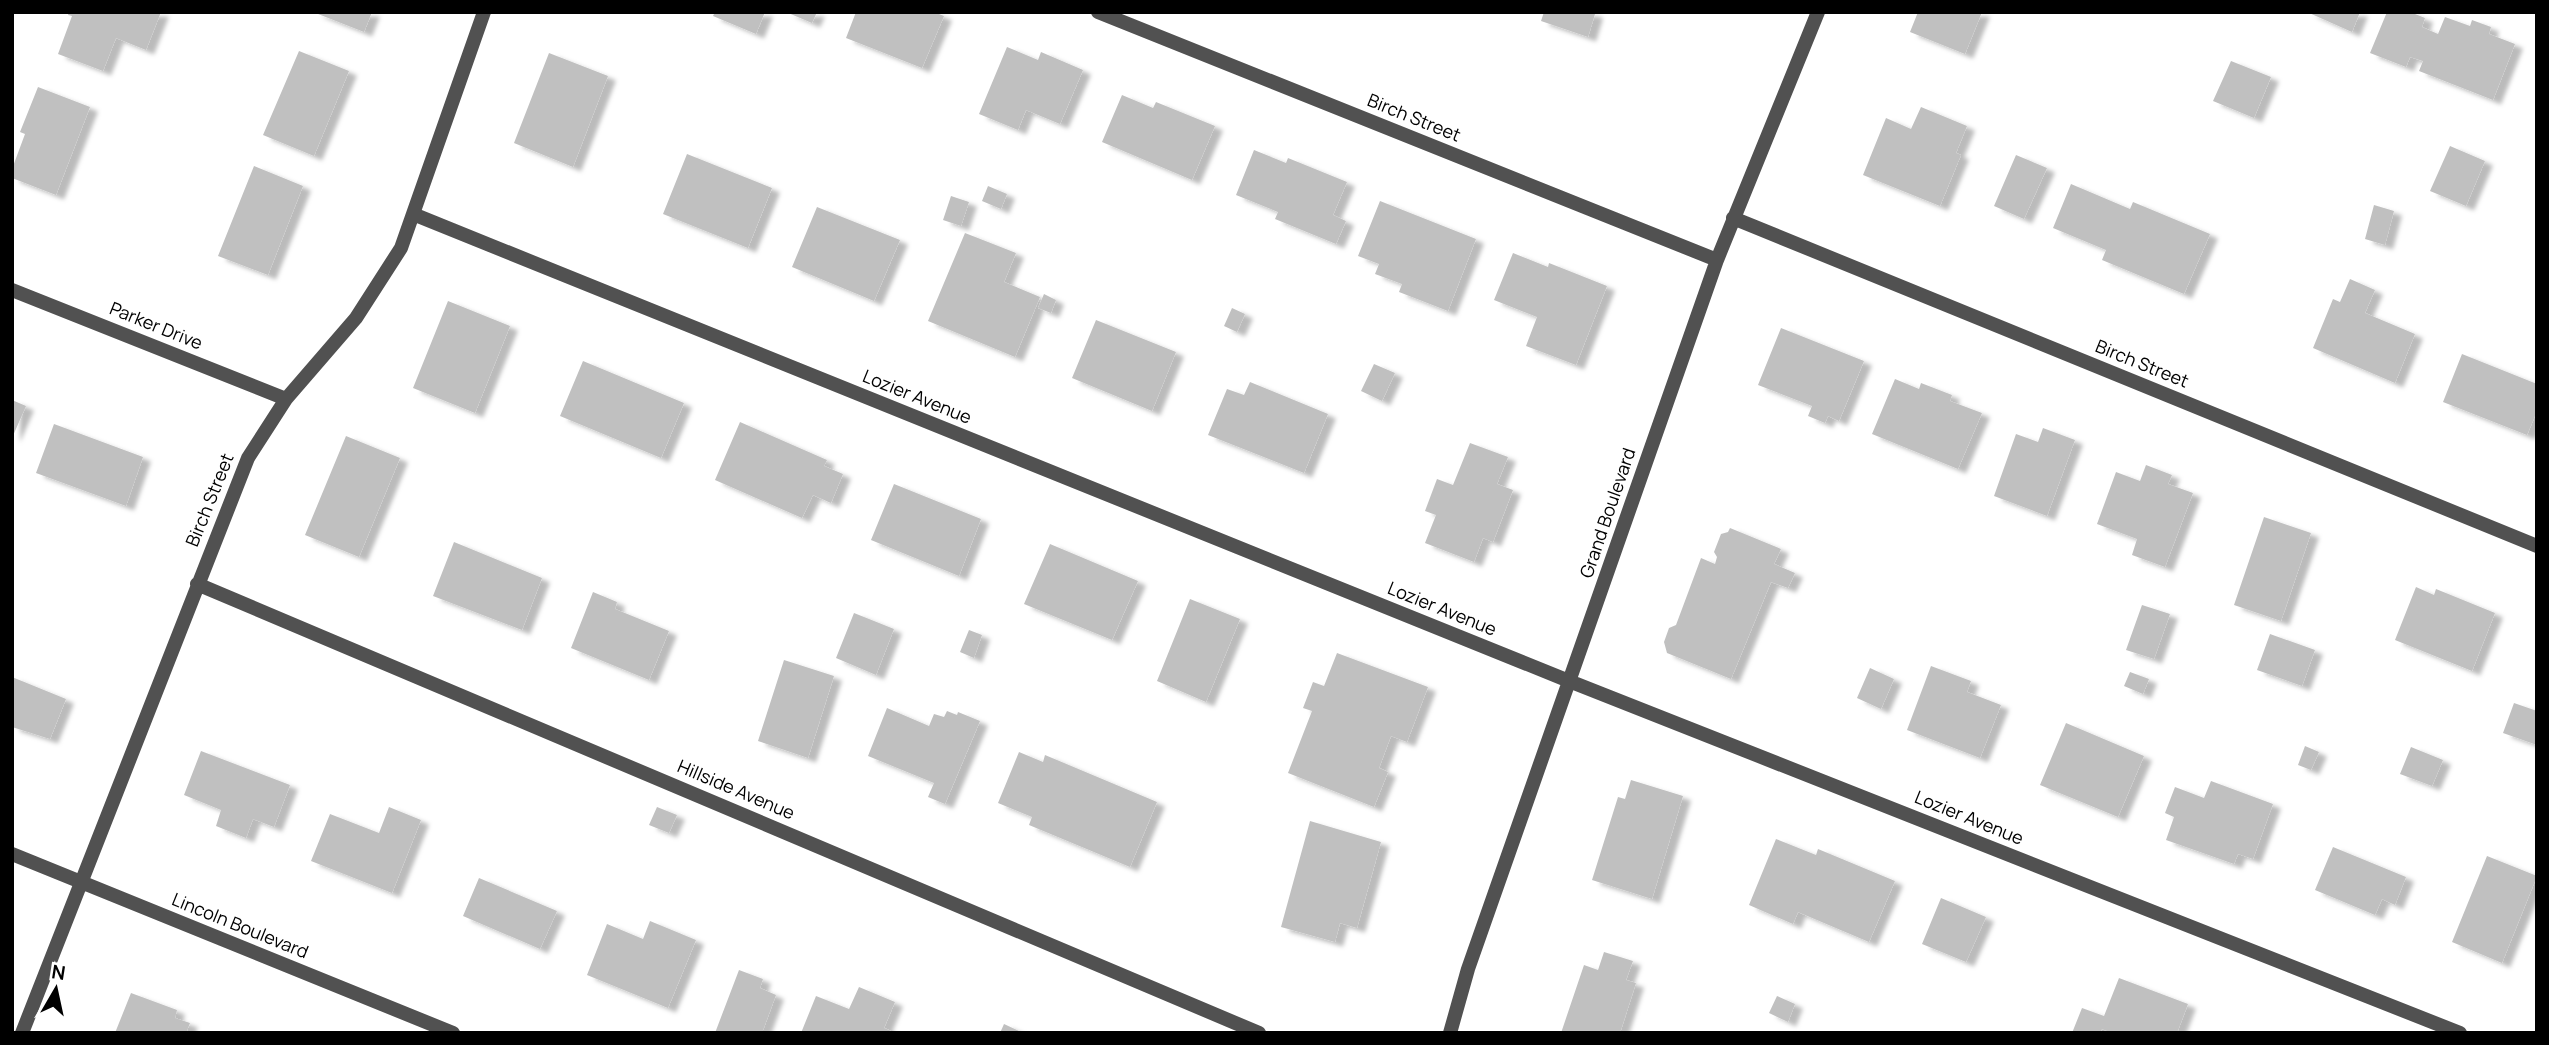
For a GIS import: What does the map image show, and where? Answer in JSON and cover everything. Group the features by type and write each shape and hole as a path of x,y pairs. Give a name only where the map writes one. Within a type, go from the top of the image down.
{"street":[{"name":"Birch Street","path":"22,1033 248,458 286,399 356,317 401,248 484,12"},
{"name":"Birch Street","path":"1098,12 1717,260"},
{"name":"Grand Boulevard","path":"1450,1033 1468,969 1717,260 1818,12"},
{"name":"Lozier Avenue","path":"413,214 1569,681 2460,1033"},
{"name":"Birch Street","path":"1733,218 2537,546"},
{"name":"Parker Drive","path":"12,290 286,399"},
{"name":"Hillside Avenue","path":"197,584 1259,1033"},
{"name":"Lincoln Boulevard","path":"12,854 453,1033"}],"building":[{"path":"69,12 161,12 146,50 116,38 103,71 58,54 72,16 68,15"},
{"path":"313,12 372,12 364,32"},
{"path":"715,12 765,12 756,34 713,16"},
{"path":"786,12 817,12 812,23"},
{"path":"856,12 934,12 944,16 922,68 846,38"},
{"path":"1544,12 1595,14 1588,37 1541,21"},
{"path":"1918,12 1982,12 1965,54 1910,32"},
{"path":"2307,12 2360,12 2352,32"},
{"path":"2387,12 2410,12 2425,18 2422,27 2438,34 2445,17 2470,26 2472,20 2491,27 2489,34 2515,44 2493,100 2419,71 2423,61 2410,57 2406,67 2370,53"},
{"path":"1007,47 1038,60 1041,52 1083,70 1060,124 1026,110 1018,130 979,114"},
{"path":"299,51 349,71 314,156 263,135"},
{"path":"549,53 608,76 573,167 514,143"},
{"path":"2231,61 2271,77 2254,118 2213,101"},
{"path":"38,87 90,107 56,195 12,178 12,169 25,134 20,132"},
{"path":"1122,95 1153,108 1156,102 1215,126 1192,180 1102,142"},
{"path":"1921,107 1967,126 1956,153 1961,155 1940,206 1863,175 1886,118 1911,129"},
{"path":"2450,146 2485,161 2466,206 2430,191"},
{"path":"1254,150 1286,163 1288,158 1347,182 1333,215 1346,221 1336,244 1275,219 1278,212 1236,195"},
{"path":"687,154 772,188 748,248 663,214"},
{"path":"2016,155 2047,168 2024,219 1994,206"},
{"path":"254,166 303,186 268,275 218,256"},
{"path":"2071,184 2130,209 2133,202 2210,234 2184,294 2102,260 2106,250 2053,228"},
{"path":"988,186 1007,194 1001,209 982,201"},
{"path":"951,196 969,202 961,226 943,220"},
{"path":"1380,201 1476,239 1448,311 1399,292 1402,284 1375,274 1379,264 1358,256"},
{"path":"2374,205 2394,211 2385,245 2365,239"},
{"path":"817,207 900,240 874,301 792,267"},
{"path":"965,233 1016,253 1004,282 1040,297 1015,357 928,321"},
{"path":"1513,253 1548,267 1549,263 1607,286 1576,365 1526,346 1537,317 1494,300"},
{"path":"2350,279 2375,290 2365,313 2415,334 2395,383 2313,348 2333,299 2340,302"},
{"path":"1044,294 1056,300 1051,313 1038,308"},
{"path":"448,301 510,326 475,413 413,388"},
{"path":"1232,308 1245,314 1237,332 1224,326"},
{"path":"1096,320 1176,352 1152,411 1072,378"},
{"path":"1781,328 1864,361 1839,421 1828,416 1825,423 1808,416 1812,406 1758,385"},
{"path":"2462,354 2537,384 2537,411 2527,435 2443,402"},
{"path":"583,361 684,403 661,458 560,416"},
{"path":"1374,364 1395,373 1382,401 1361,391"},
{"path":"1895,379 1919,389 1921,383 1952,395 1950,401 1982,413 1958,469 1872,434"},
{"path":"1250,382 1328,414 1304,473 1208,435 1227,389 1244,395"},
{"path":"12,400 26,406 12,438"},
{"path":"740,422 827,460 824,466 843,474 831,503 813,495 802,518 715,480"},
{"path":"54,424 143,457 126,506 36,473"},
{"path":"2043,428 2075,440 2047,516 1994,496 2016,434 2038,442"},
{"path":"346,436 400,458 359,557 305,535"},
{"path":"1470,443 1508,457 1497,484 1513,490 1493,542 1483,538 1474,562 1425,543 1436,515 1425,511 1437,479 1453,485"},
{"path":"2146,465 2172,475 2168,484 2193,493 2165,567 2132,555 2137,539 2097,524 2116,472 2140,481"},
{"path":"894,484 981,519 959,576 871,540"},
{"path":"2264,517 2311,533 2281,621 2234,605"},
{"path":"1730,528 1781,549 1774,564 1795,573 1788,588 1771,582 1731,679 1667,653 1664,642 1669,628 1676,625 1701,558 1715,564 1717,557 1714,552 1721,534 1728,532"},
{"path":"454,542 542,578 522,630 433,596"},
{"path":"1050,544 1138,581 1112,640 1024,604"},
{"path":"2416,587 2434,595 2436,589 2495,613 2472,671 2395,640"},
{"path":"593,592 617,602 615,609 669,631 649,680 571,648"},
{"path":"1190,599 1240,619 1206,702 1157,681"},
{"path":"2142,605 2170,614 2154,659 2126,650"},
{"path":"854,613 894,629 876,675 836,658"},
{"path":"969,630 982,635 974,658 960,652"},
{"path":"2270,634 2315,650 2302,686 2257,670"},
{"path":"1337,653 1428,687 1407,742 1391,736 1379,768 1388,772 1374,807 1288,773 1312,711 1303,708 1313,682 1324,686"},
{"path":"784,660 834,676 808,758 758,741"},
{"path":"1931,666 1971,681 1967,692 2001,705 1980,758 1907,730"},
{"path":"1870,668 1894,679 1881,709 1857,698"},
{"path":"2130,672 2149,679 2143,694 2124,686"},
{"path":"12,677 66,699 50,739 12,727"},
{"path":"2514,703 2537,711 2537,745 2503,733"},
{"path":"887,708 929,726 934,714 944,717 947,711 957,715 958,712 980,721 945,804 928,797 934,783 868,756"},
{"path":"2066,723 2144,756 2118,817 2040,785"},
{"path":"2305,746 2319,752 2311,770 2298,765"},
{"path":"2411,747 2443,760 2432,786 2400,774"},
{"path":"201,751 290,785 274,827 253,819 246,838 216,826 221,810 184,795"},
{"path":"1019,752 1043,762 1045,755 1157,802 1130,867 1029,825 1032,817 998,803"},
{"path":"1631,780 1683,796 1652,899 1592,880 1618,797 1625,799"},
{"path":"2211,781 2273,804 2253,859 2238,854 2234,864 2166,840 2174,817 2165,813 2175,787 2204,798"},
{"path":"389,807 421,820 392,893 311,861 330,814 379,833"},
{"path":"657,807 677,815 669,833 649,825"},
{"path":"1310,821 1381,842 1357,928 1340,923 1335,942 1281,927"},
{"path":"1776,839 1816,855 1818,849 1895,881 1869,942 1798,912 1793,924 1749,905"},
{"path":"2333,847 2406,877 2395,905 2382,899 2375,915 2315,890"},
{"path":"2487,856 2537,876 2502,963 2452,942"},
{"path":"479,878 557,911 540,949 463,916"},
{"path":"1941,898 1986,917 1966,962 1922,944"},
{"path":"650,921 696,940 668,1008 587,975 607,924 643,939"},
{"path":"1604,952 1633,961 1626,980 1636,983 1620,1033 1561,1033 1584,965 1598,970"},
{"path":"739,970 763,979 760,988 776,995 762,1033 715,1033"},
{"path":"2119,978 2188,1004 2177,1033 2112,1033 2102,1029 2100,1033 2072,1033 2082,1008 2104,1016"},
{"path":"859,987 895,1002 884,1028 896,1033 801,1033 816,996 849,1009"},
{"path":"131,993 177,1010 175,1018 190,1023 186,1033 115,1033"},
{"path":"1777,996 1795,1004 1788,1022 1769,1013"},
{"path":"1004,1024 1019,1031 1018,1033 1000,1033"}]}
